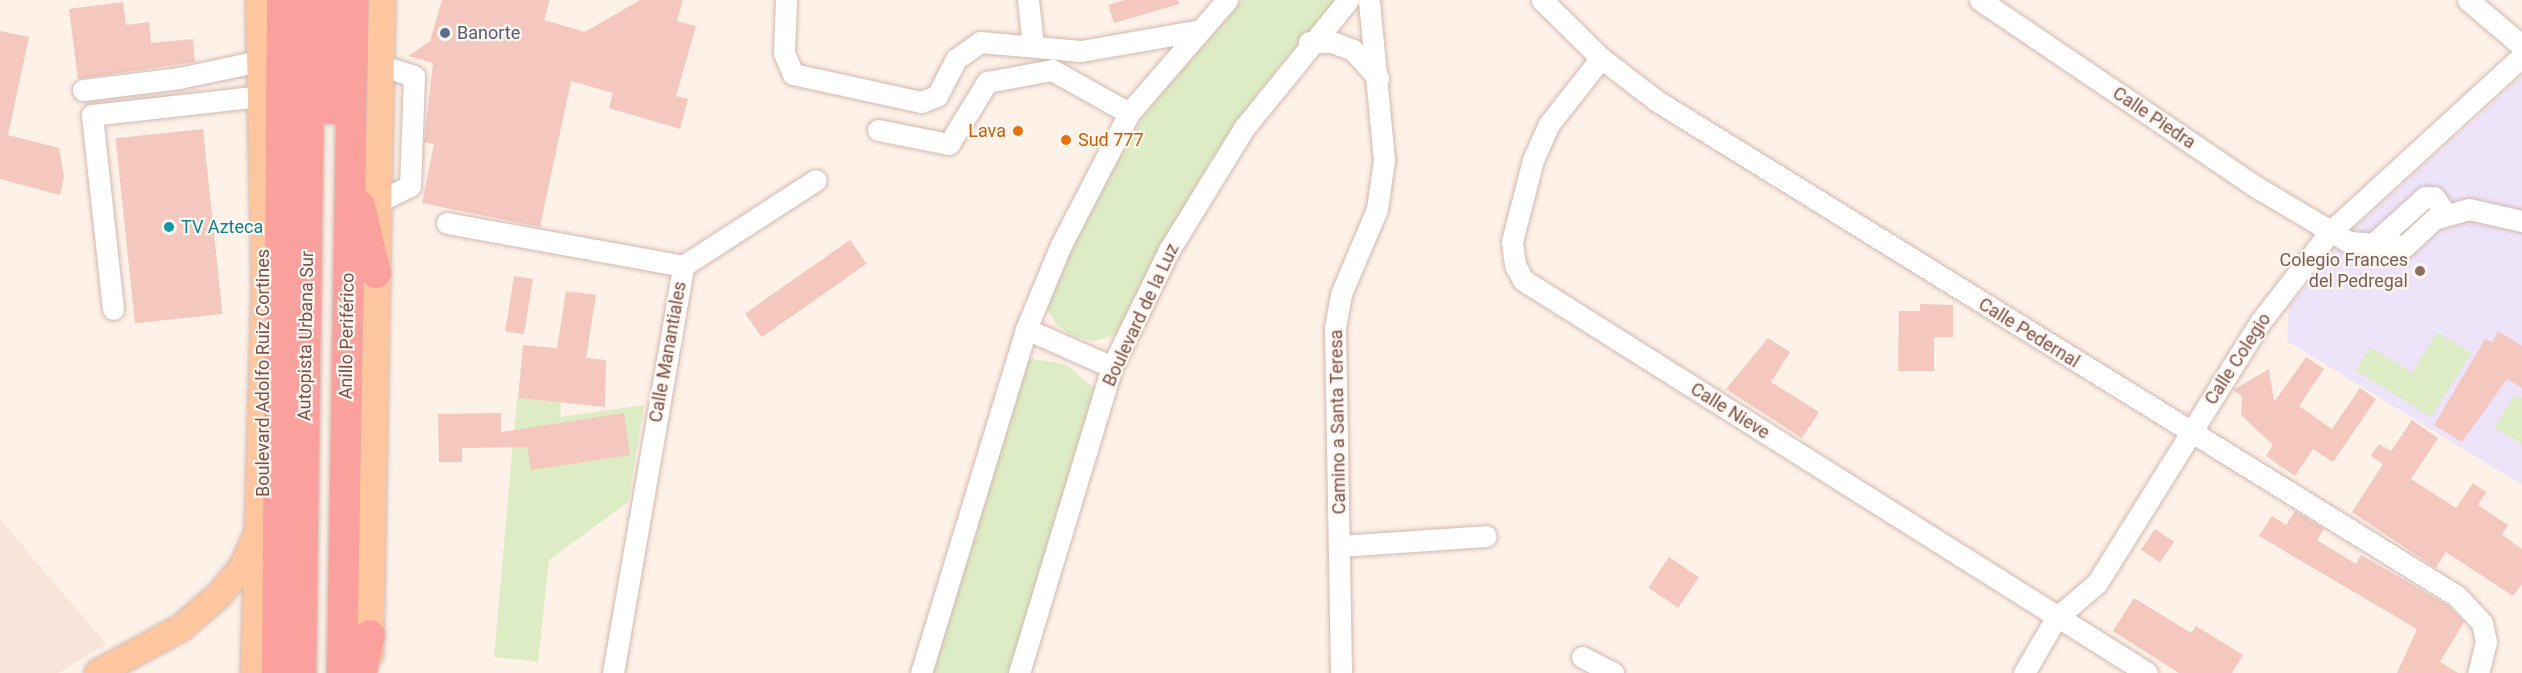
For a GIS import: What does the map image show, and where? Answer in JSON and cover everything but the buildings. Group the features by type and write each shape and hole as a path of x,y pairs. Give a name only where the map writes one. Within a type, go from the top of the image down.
{"highway":[{"name":"Autopista Urbana Sur","path":"301,673 310,0"},
{"name":"Autopista Urbana Sur","path":"327,673 331,0"},
{"name":"Anillo Periférico","path":"342,673 353,0"},
{"path":"264,1 277,673"},
{"path":"350,166 376,273"},
{"path":"258,610 266,673"},
{"path":"361,673 370,635"}],"main road":[{"path":"370,673 382,0"},
{"name":"Boulevard Adolfo Ruiz Cortines","path":"254,673 261,527 260,61 264,1"},
{"path":"98,673 180,628 219,595 242,568 261,527"}],"street":[{"path":"786,0 784,53 793,74 921,102 937,96 956,59 971,45 990,40 1082,51 1196,31"},
{"path":"1028,0 1033,45"},
{"path":"921,673 1026,329 1076,213 1129,113 1196,31 1227,0"},
{"name":"Boulevard de la Luz","path":"1020,673 1112,367 1194,206 1309,42 1348,0"},
{"name":"Camino a Santa Teresa","path":"1341,673 1335,328 1341,294 1380,194 1384,151 1369,0"},
{"name":"Calle Pedernal","path":"1542,0 1601,58 1657,101 2457,596 2482,622 2486,642 2478,673"},
{"name":"Calle Piedra","path":"1980,0 2329,233 2373,244 2425,197 2434,197 2446,214 2481,209 2522,221"},
{"path":"2468,0 2522,46"},
{"path":"1309,42 1332,42 1353,50 1378,78"},
{"name":"Calle Colegio","path":"2024,673 2056,618 2097,583 2261,321 2329,233 2522,56"},
{"name":"Calle Nieve","path":"1601,58 1549,124 1533,160 1512,241 1515,265 1524,280 2056,618 2147,673"},
{"path":"83,90 179,78 260,61"},
{"path":"878,130 950,144 987,82 1052,70 1129,113"},
{"path":"113,309 92,115 261,96"},
{"path":"683,266 816,180"},
{"name":"Calle Manantiales","path":"447,223 683,266 613,673"},
{"path":"1026,329 1112,367"},
{"path":"1340,546 1486,536"},
{"path":"1582,657 1613,673"}],"shaded area":[{"name":"Colegio Frances del Pedregal","path":"2522,76 2522,485 2287,341 2289,307 2347,235"},
{"path":"0,519 106,644 58,673 0,673"}],"green space":[{"path":"1242,0 1336,0 1260,90 1206,167 1115,335 1094,341 1072,336 1056,324 1046,306 1070,247 1143,116"},
{"path":"2437,332 2471,353 2431,417 2355,370 2370,347 2412,373"},
{"path":"1025,358 1065,364 1099,392 1010,673 929,673"},
{"path":"2515,395 2522,399 2522,445 2494,427"},
{"path":"517,398 561,402 560,417 644,405 628,502 549,560 538,662 494,657"}],"place":[{"name":"Banorte","path":"445,33"},
{"name":"Lava","path":"1018,131"},
{"name":"Sud 777","path":"1066,140"},
{"name":"TV Azteca","path":"169,227"},
{"name":"Colegio Frances del Pedregal","path":"2420,271"}]}
